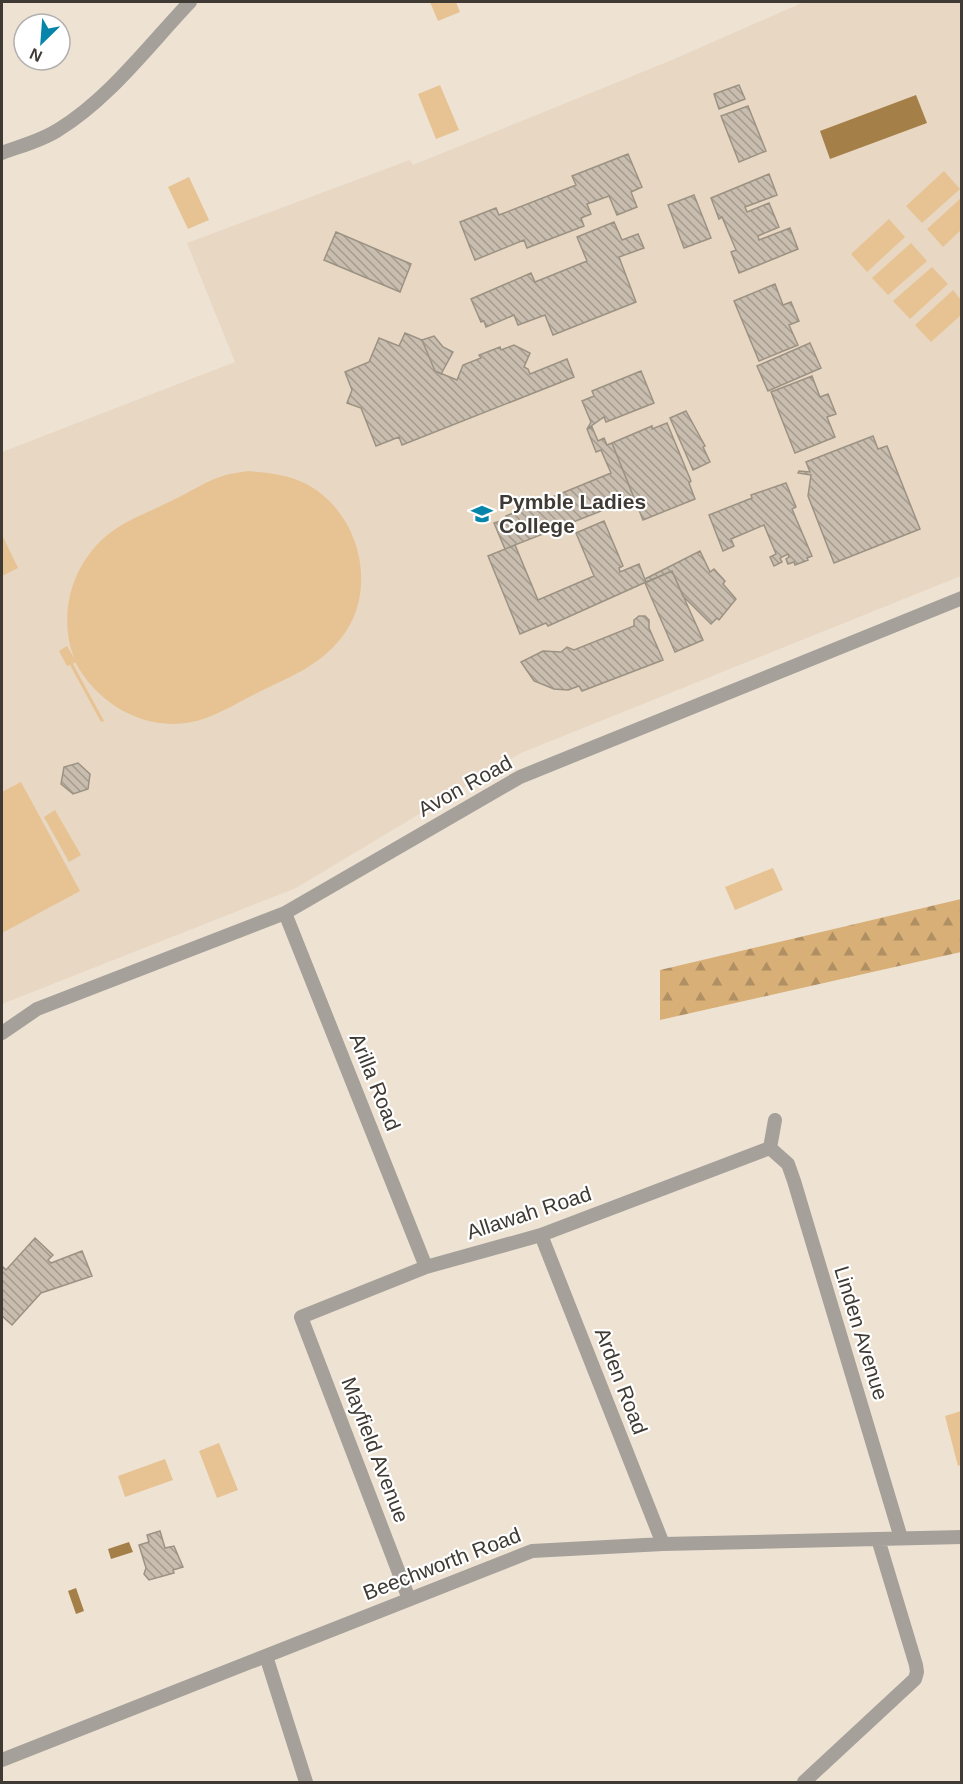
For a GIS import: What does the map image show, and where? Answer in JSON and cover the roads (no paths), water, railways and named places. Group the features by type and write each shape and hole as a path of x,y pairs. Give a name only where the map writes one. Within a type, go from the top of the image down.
{"street":[{"path":"2,153 55,132 77,117 98,100 190,2"},
{"name":"Avon Road","path":"2,1033 37,1009 285,913 520,777 962,598"},
{"name":"Arilla Road","path":"285,913 426,1267"},
{"path":"770,1148 775,1120"},
{"name":"Allawah Road","path":"301,1317 426,1267 541,1235 770,1148"},
{"name":"Linden Avenue","path":"770,1148 788,1164 794,1181 901,1538"},
{"name":"Arden Road","path":"541,1235 663,1544"},
{"name":"Mayfield Avenue","path":"301,1317 409,1599"},
{"name":"Beechworth Road","path":"2,1760 532,1551 663,1544 962,1537"},
{"path":"804,1782 915,1679 916,1665 878,1539"},
{"path":"266,1656 306,1782"}],"place":[{"name":"Pymble Ladies College","path":"482,514"}]}
